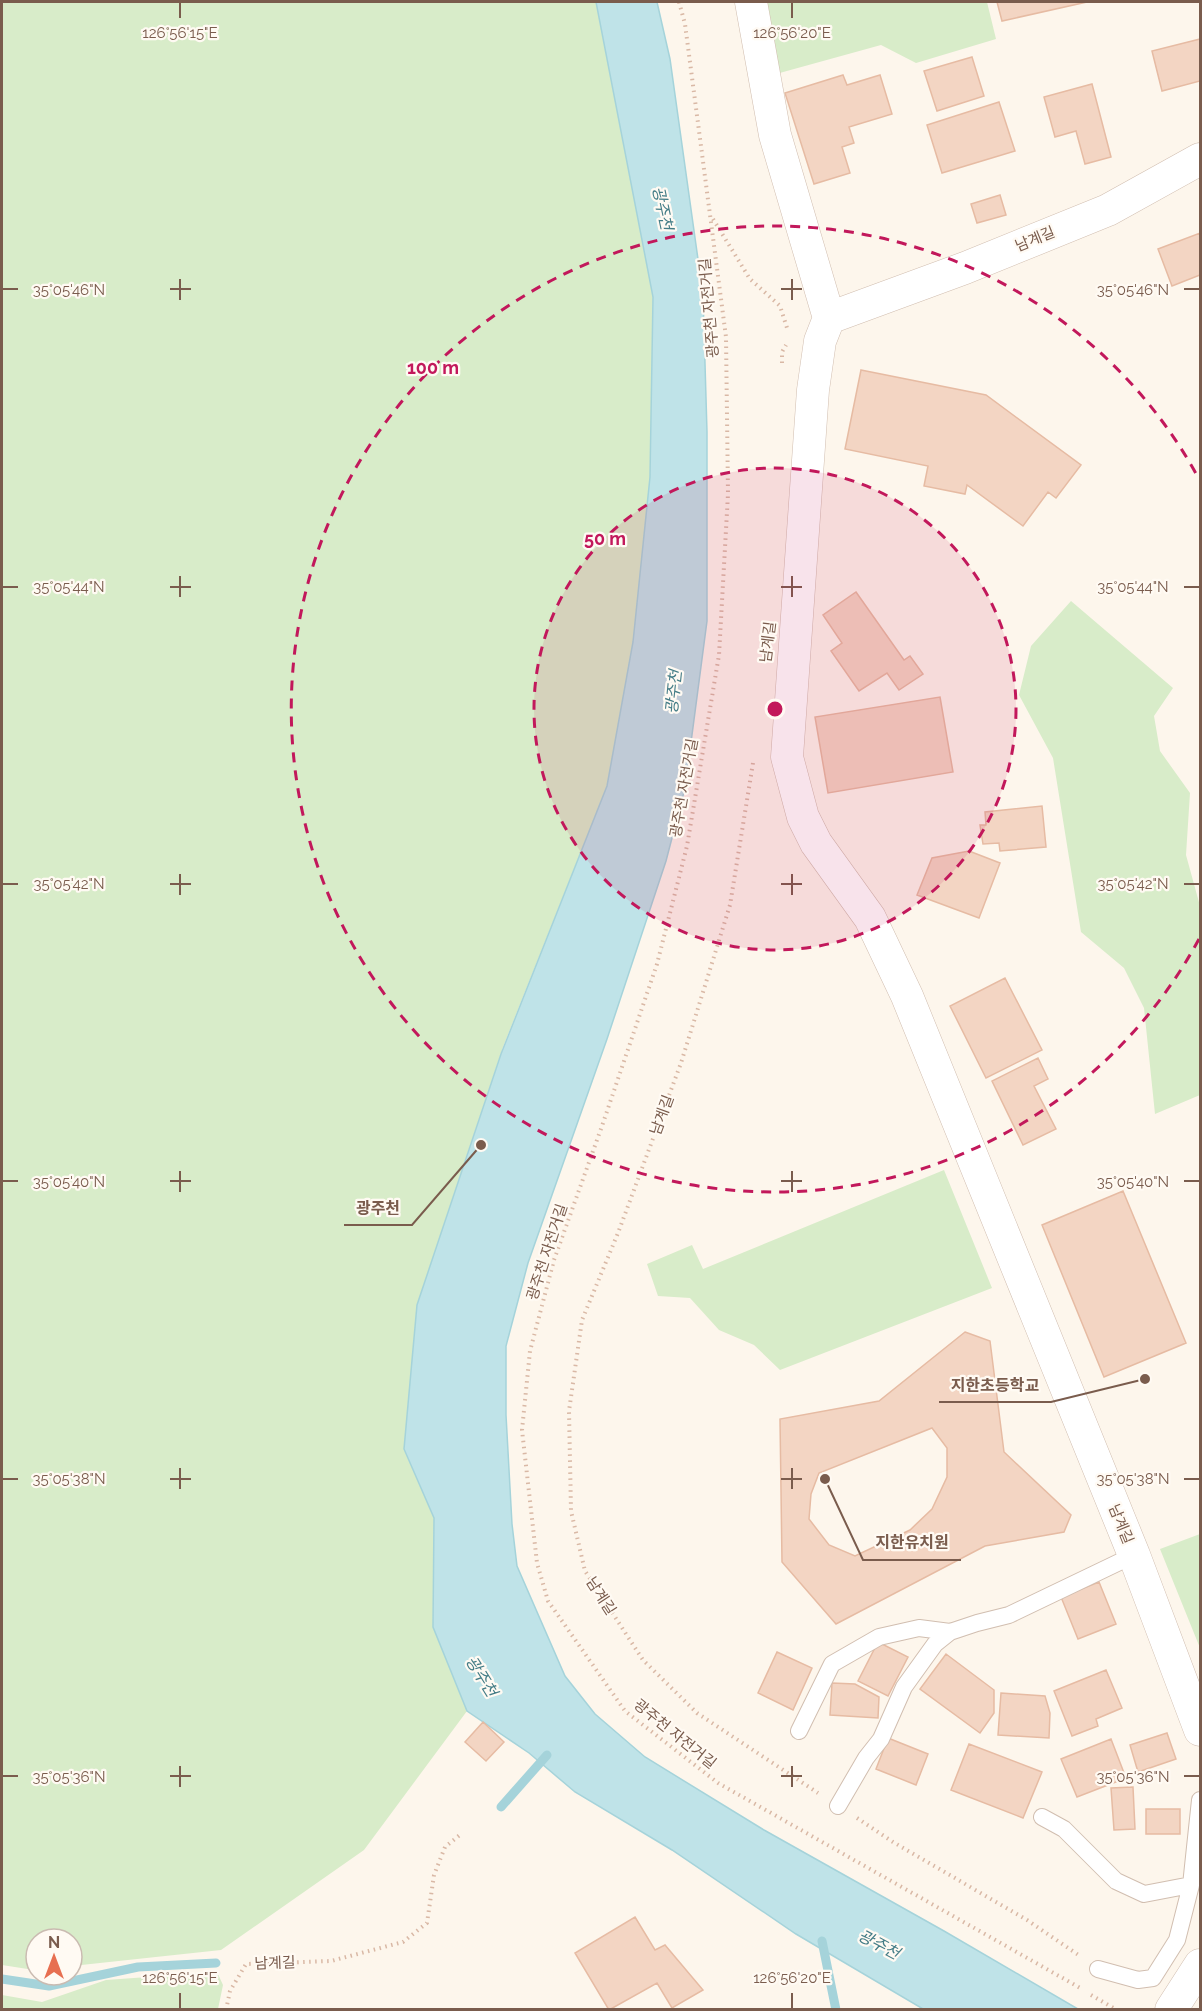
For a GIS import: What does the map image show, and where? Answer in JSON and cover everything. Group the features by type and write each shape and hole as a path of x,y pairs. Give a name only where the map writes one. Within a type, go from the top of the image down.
{"street":[{"path":"751,2 775,135 829,318"},
{"name":"남계길","path":"1200,159 1108,210 964,268 829,318 820,341 813,390 787,757 803,817 816,843 870,918 907,996 1134,1555 1200,1730"},
{"path":"1175,2004 1200,1965"}],"lane":[{"name":"남계길","path":"838,1806 866,1758 881,1739 910,1679 935,1644 950,1632 1009,1615 1134,1555"},
{"name":"남계길","path":"799,1731 832,1664 879,1637 919,1628 950,1632"},
{"path":"1098,1969 1138,1980 1153,1978 1177,1940 1191,1885 1200,1800"},
{"path":"1041,1817 1064,1829 1116,1881 1144,1894 1191,1885"}],"path":[{"name":"광주천 자전거길","path":"679,2 685,24 726,337 728,494 719,656 687,846 657,964 554,1260 530,1351 522,1430 537,1563 548,1601 625,1711 718,1783 1117,2010"},
{"name":"광주천 자전거길","path":"711,216 750,279 780,306 790,336 782,352 782,363"},
{"name":"남계길","path":"754,762 730,905 681,1063 618,1233 582,1320 568,1411 571,1511 585,1571 643,1660 697,1713 893,1842 1028,1920 1098,1969"},
{"name":"남계길","path":"226,2010 230,1991 246,1964 331,1961 403,1942 427,1923 434,1875 445,1847 461,1834"}],"green space":[{"path":"2,2 596,2 653,297 650,477 633,642 607,786 503,1047 417,1305 404,1449 434,1518 433,1627 467,1711 364,1850 221,1950 84,1965 84,1927 24,1927 24,1968 2,1965"},
{"path":"765,2 987,2 996,39 916,63 881,45 776,74"},
{"path":"1071,601 1173,688 1154,716 1160,751 1190,793 1186,855 1200,906 1200,1095 1155,1114 1144,1008 1124,968 1081,932 1053,758 1019,695 1031,646"},
{"path":"944,1170 992,1288 780,1370 754,1345 719,1330 690,1298 658,1296 647,1264 692,1245 703,1269"},
{"path":"1200,1534 1200,1648 1160,1549"},
{"path":"217,1972 223,1985 218,2009 2,2009 2,1995 42,2002 106,1980"}],"water":[{"path":"596,2 657,2 670,59 703,295 707,432 707,621 685,788 666,861 607,1039 528,1263 506,1346 506,1415 512,1524 517,1566 565,1676 595,1714 645,1757 764,1830 1078,2009 923,2009 796,1934 672,1850 575,1792 529,1753 467,1711 433,1627 434,1518 404,1449 417,1305 501,1054 607,786 633,642 650,477 653,297"}],"building":[{"path":"997,2 1087,2 1002,21"},
{"path":"1200,39 1200,81 1162,91 1152,51"},
{"path":"972,57 984,96 937,111 924,71"},
{"path":"843,75 847,85 880,75 892,114 849,127 854,143 842,147 850,173 814,184 785,93"},
{"path":"1092,84 1111,157 1085,164 1076,131 1055,137 1044,97"},
{"path":"999,102 1015,151 942,173 927,125"},
{"path":"1000,195 1006,215 977,223 971,204"},
{"path":"1200,233 1200,275 1172,286 1158,249"},
{"path":"861,370 986,395 1081,465 1056,498 1048,492 1023,526 967,485 965,494 924,486 928,466 845,449"},
{"path":"856,592 904,660 910,656 923,674 899,690 887,673 859,691 831,651 842,643 823,615"},
{"path":"940,697 953,772 828,793 815,717"},
{"path":"1042,806 1046,847 1000,851 999,843 983,844 980,825 986,825 985,812"},
{"path":"969,851 1000,863 979,918 917,895 932,858"},
{"path":"1005,978 1042,1050 986,1078 950,1006"},
{"path":"1038,1058 1048,1079 1034,1086 1056,1129 1023,1145 992,1081"},
{"path":"1123,1191 1186,1343 1104,1377 1042,1225"},
{"path":"965,1332 990,1341 1004,1452 1071,1515 1064,1532 985,1546 836,1624 782,1562 780,1419 879,1401","holes":["932,1428 947,1448 947,1477 932,1509 910,1530 855,1556 829,1545 809,1519 811,1494 819,1473"]},
{"path":"1099,1582 1116,1624 1078,1639 1061,1597"},
{"path":"878,1642 908,1657 888,1696 858,1681"},
{"path":"777,1652 812,1668 793,1710 758,1693"},
{"path":"946,1654 994,1690 994,1713 980,1733 920,1689"},
{"path":"1106,1670 1122,1708 1096,1719 1098,1726 1072,1736 1054,1691"},
{"path":"832,1683 855,1684 879,1697 878,1718 830,1715"},
{"path":"1001,1693 1045,1696 1050,1713 1049,1738 998,1735"},
{"path":"483,1722 504,1742 486,1761 465,1742"},
{"path":"1167,1733 1176,1759 1138,1772 1130,1745"},
{"path":"888,1738 928,1754 916,1785 876,1769"},
{"path":"1111,1739 1126,1778 1077,1797 1061,1759"},
{"path":"969,1744 1042,1772 1023,1818 951,1790"},
{"path":"1133,1787 1135,1829 1114,1830 1111,1788"},
{"path":"1146,1809 1180,1809 1180,1834 1146,1834"},
{"path":"635,1917 655,1950 665,1945 703,1990 672,2008 657,1983 609,2010 575,1953"}],"waterway":[{"path":"501,1807 547,1755"},
{"path":"822,1941 836,2010"},
{"path":"2,1979 49,1986 138,1967 216,1963"}],"place":[{"name":"광주천","path":"481,1145"},
{"name":"지한초등학교","path":"1145,1379"},
{"name":"지한유치원","path":"825,1479"}]}
